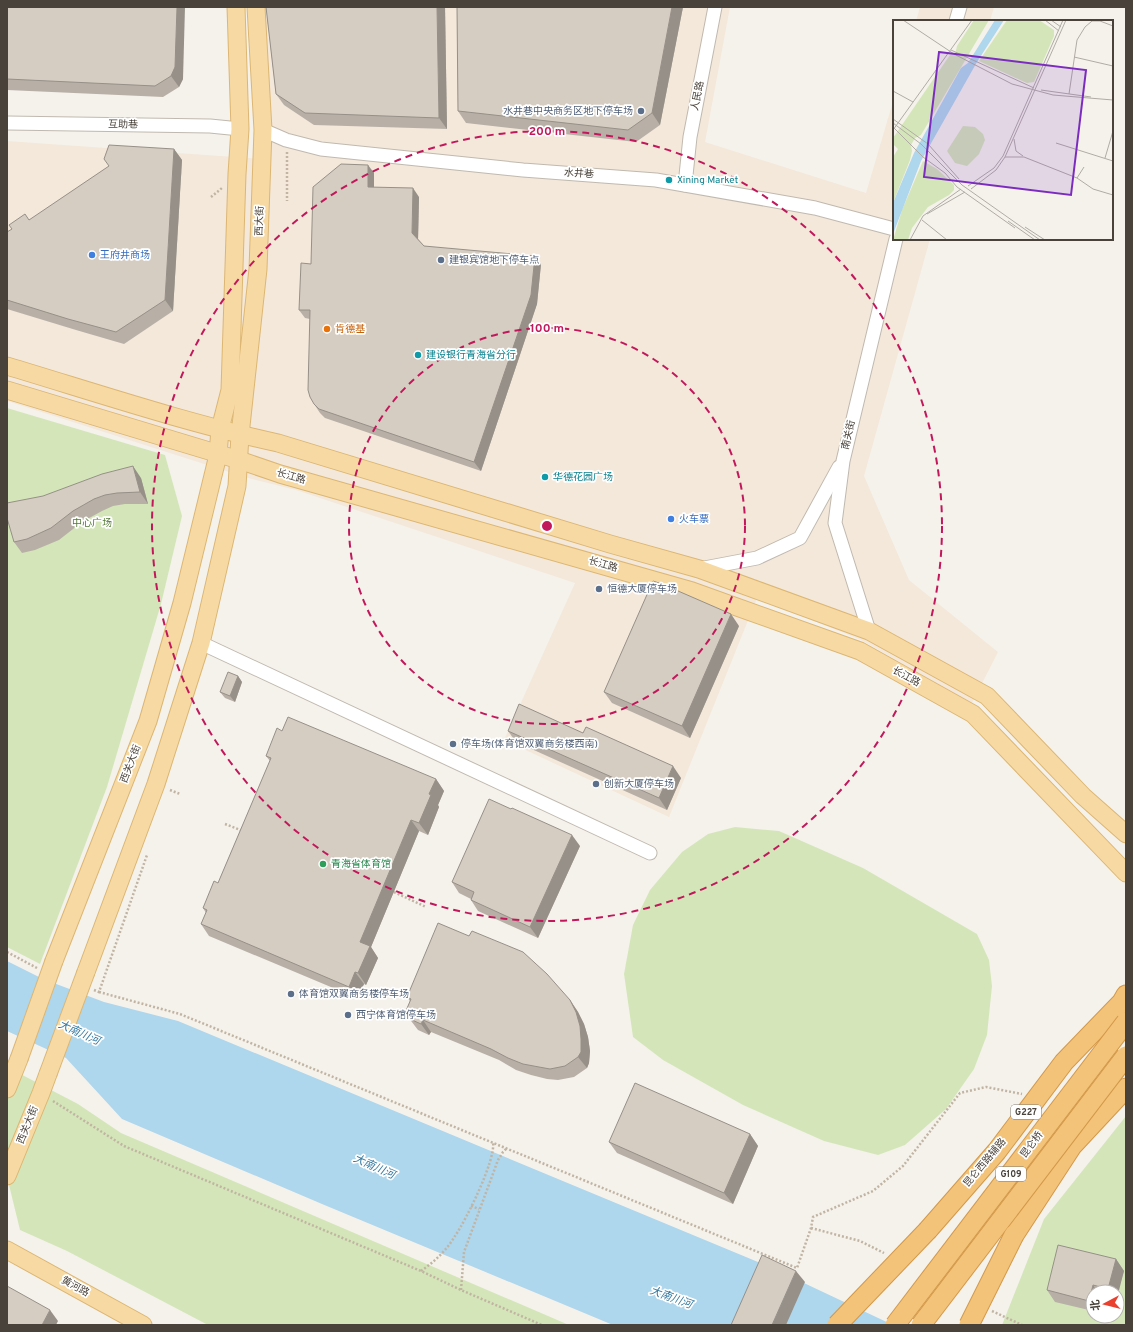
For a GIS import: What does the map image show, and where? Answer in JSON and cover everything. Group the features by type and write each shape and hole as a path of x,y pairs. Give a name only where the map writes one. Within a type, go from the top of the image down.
{"highway":[{"name":"昆仑西路辅路","path":"838,1325 928,1230 997,1151 1064,1062 1122,1002 1126,995"},
{"name":"昆仑桥","path":"895,1325 1126,1022"},
{"name":"昆仑桥","path":"921,1325 1126,1056"},
{"path":"969,1325 1014,1235 1072,1146 1126,1088"}],"main road":[{"path":"220,429 230,390 237,174 240,129 236,7"},
{"name":"西大街","path":"201,642 237,486 240,435 258,269 263,130 256,7"},
{"path":"7,366 240,435 278,443 610,544 699,569 869,630 987,696 1083,796 1126,834"},
{"name":"长江路","path":"7,390 218,455 239,460 287,476 692,591 860,652 973,714 1126,873"},
{"name":"西关大街","path":"7,1089 54,961 148,721 182,603 218,455 220,429"},
{"name":"西关大街","path":"7,1176 41,1093 156,784 201,642"},
{"name":"黄河路","path":"7,1250 143,1325"}],"street":[{"name":"人民路","path":"685,185 690,137 715,7"},
{"path":"956,20 960,7"},
{"name":"互助巷","path":"7,124 210,126 240,129"},
{"name":"水井巷","path":"263,130 286,140 329,150 523,170 656,180 815,208 893,229"},
{"name":"南关街","path":"869,630 835,523 843,461 896,240"},
{"path":"699,569 757,558 800,538 843,461"},
{"path":"201,642 650,853"}],"path":[{"path":"286,140 287,201"},
{"path":"170,790 180,794"},
{"path":"224,824 245,832"},
{"path":"394,892 426,907"},
{"path":"99,992 180,1014 797,1268 811,1228 813,1217 873,1191 903,1166 960,1093 986,1086 1038,1097"},
{"path":"41,1093 124,1146 542,1325"},
{"path":"421,1272 432,1263 455,1236 487,1172 494,1146 493,1142"},
{"path":"461,1290 464,1252 493,1174 503,1152 507,1148"},
{"path":"487,1172 493,1174"},
{"path":"471,1206 479,1209"}],"shaded area":[{"path":"262,7 730,7 705,142 866,193 893,101 893,240 930,240 864,476 909,580 998,652 972,703 861,640 757,598 669,817 504,740 575,583 296,490 248,478 7,401 7,141 262,159"},
{"path":"920,7 994,7 990,20 916,20"}],"green space":[{"name":"中心广场","path":"7,408 165,455 182,516 161,604 107,787 40,964 7,947"},
{"path":"735,827 779,831 863,868 977,934 989,960 992,986 987,1035 974,1069 946,1109 905,1145 878,1155 824,1141 743,1105 663,1060 633,1037 624,974 633,925 650,890 682,852 708,834"},
{"path":"7,1067 78,1104 121,1133 569,1325 208,1325 67,1251 20,1230 9,1185 7,1184"},
{"path":"1126,1116 1126,1325 1002,1325 1044,1219"}],"water":[{"name":"大南川河","path":"7,961 43,979 104,1002 178,1021 770,1267 893,1325 613,1325 122,1119 66,1058 7,1031"}],"building":[{"path":"7,7 177,7 175,67 171,76 155,86 7,79"},
{"path":"266,7 437,7 439,118 305,113 276,94"},
{"path":"457,7 672,7 652,113 628,130 458,111"},
{"name":"王府井商场","path":"109,145 174,149 165,300 116,332 7,300 7,232 12,229 9,225 25,214 29,220 109,166 104,159"},
{"name":"建设银行青海省分行","path":"341,164 368,165 368,187 413,188 412,233 424,246 535,256 531,295 474,462 319,409 310,397 308,390 310,310 299,310 301,263 311,264 313,187"},
{"path":"133,466 140,492 117,493 94,499 73,511 51,528 27,539 14,542 7,518 7,503 43,496 102,474"},
{"path":"653,581 731,614 682,726 604,692"},
{"path":"228,672 238,676 230,696 220,692"},
{"path":"519,704 583,733 586,727 673,766 659,798 508,731"},
{"name":"青海省体育馆","path":"288,717 436,779 419,823 411,820 360,942 370,946 358,973 355,972 349,987 201,924 207,910 203,908 214,881 218,883 271,758 266,756 277,728 282,731"},
{"path":"489,799 572,835 530,927 471,900 474,892 452,882"},
{"path":"438,923 469,936 472,931 523,952 547,974 570,1000 576,1012 580,1026 581,1039 581,1052 578,1057 565,1066 550,1069 523,1064 423,1020 421,1024 410,1019 411,1015 405,1013 411,999 407,997"},
{"path":"635,1083 750,1134 724,1193 609,1142"},
{"path":"1058,1245 1116,1259 1109,1284 1085,1284 1085,1300 1047,1290"},
{"path":"762,1255 796,1271 772,1325 731,1325"},
{"path":"7,1286 50,1310 42,1325 7,1325"}],"place":[{"name":"水井巷中央商务区地下停车场","path":"641,111"},
{"name":"Xining Market","path":"669,180"},
{"name":"王府井商场","path":"92,255"},
{"name":"建银宾馆地下停车点","path":"441,260"},
{"name":"肯德基","path":"327,329"},
{"name":"建设银行青海省分行","path":"418,355"},
{"name":"华德花园广场","path":"545,477"},
{"name":"火车票","path":"671,519"},
{"name":"恒德大厦停车场","path":"599,589"},
{"name":"停车场(体育馆双翼商务楼西南)","path":"453,744"},
{"name":"创新大厦停车场","path":"596,784"},
{"name":"青海省体育馆","path":"323,864"},
{"name":"体育馆双翼商务楼停车场","path":"291,994"},
{"name":"西宁体育馆停车场","path":"348,1015"}]}
